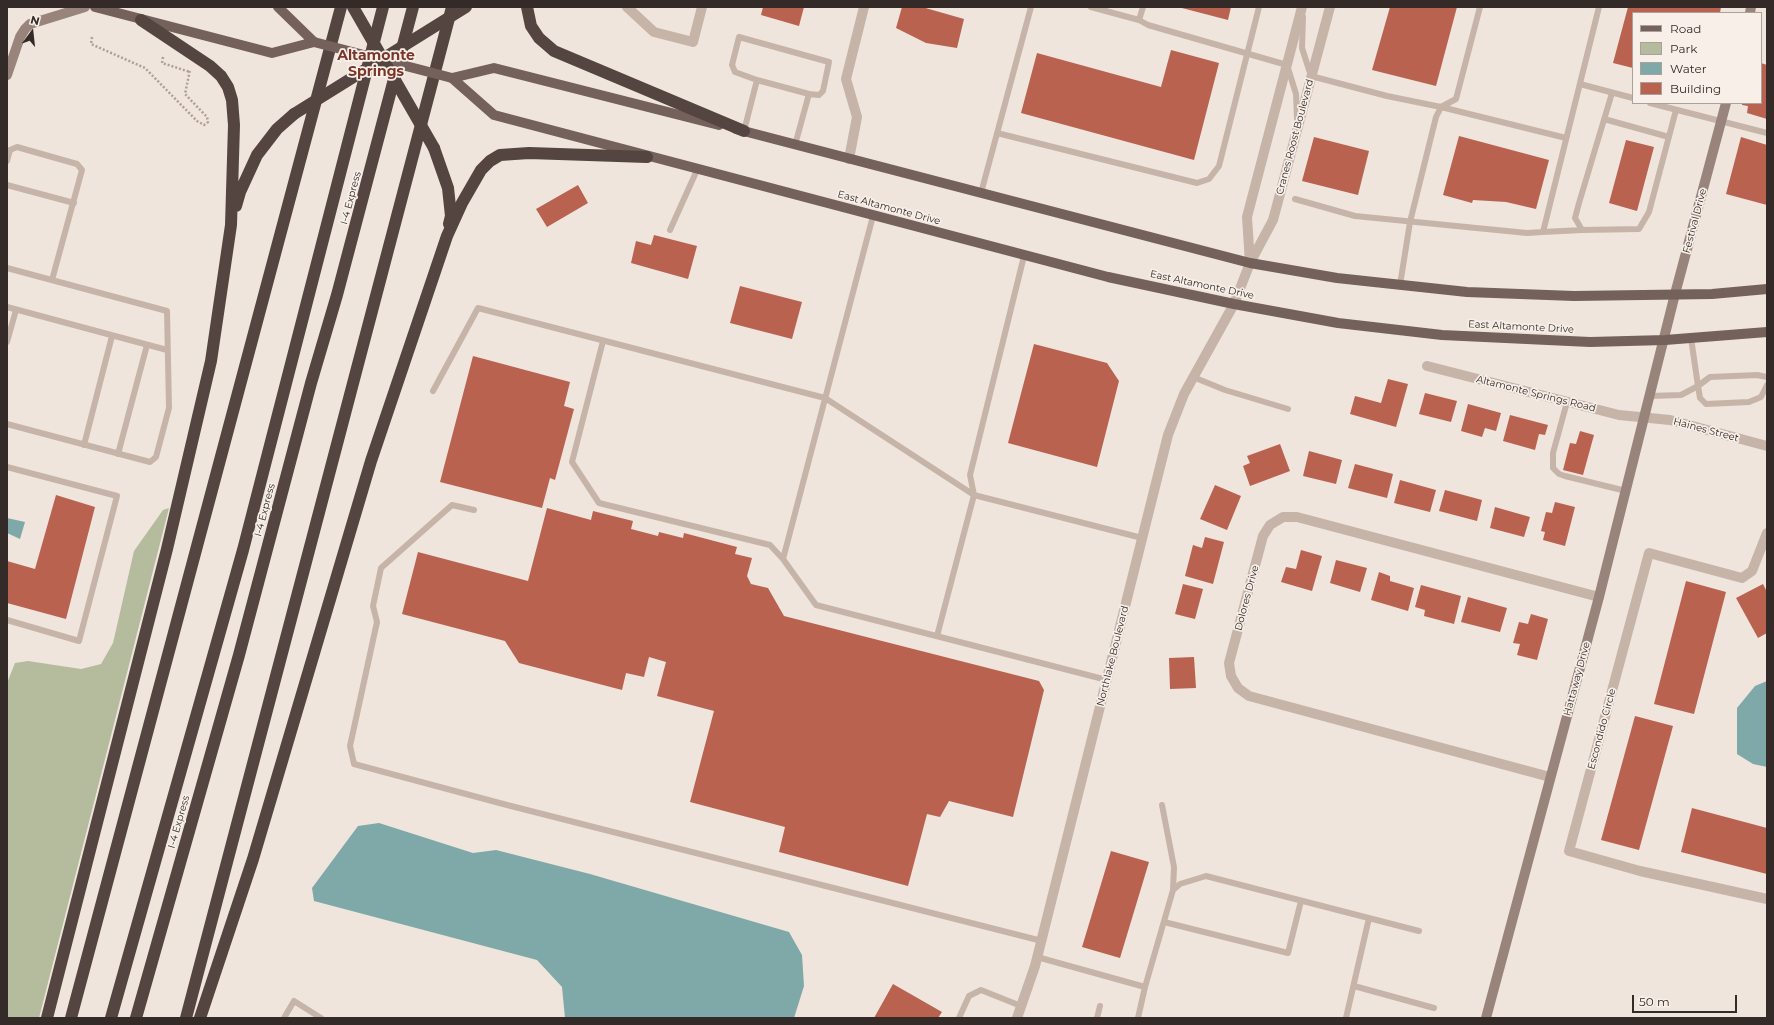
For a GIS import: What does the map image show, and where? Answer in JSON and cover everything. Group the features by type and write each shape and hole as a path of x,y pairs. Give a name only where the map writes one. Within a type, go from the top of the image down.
{"highway":[{"path":"71,1018 341,7"},
{"path":"353,7 434,148 448,188 450,216 447,236"},
{"name":"I-4 Express","path":"111,1018 243,550 383,7"},
{"name":"I-4 Express","path":"136,1018 239,655 311,383 338,295 413,7"},
{"path":"186,1018 452,7"},
{"path":"231,225 240,192 257,155 277,129 294,114 466,7"},
{"path":"527,7 531,26 539,38 554,52 744,131"},
{"path":"47,1018 167,549 211,361 231,225 234,125 232,100 228,87 221,76 210,66 141,20"},
{"path":"200,1018 252,860 371,461 447,236 462,203 481,170 490,161 500,155 529,153 647,156"}],"main road":[{"path":"95,7 272,53 314,42 384,59 452,78 494,68 744,131 1250,263 1337,278 1467,292 1559,296 1675,294 1767,289"},
{"path":"278,7 314,42"},
{"name":"East Altamonte Drive","path":"452,78 494,115 1024,256 1108,277 1234,304 1338,323 1442,336 1590,342 1665,340 1767,332"}],"street":[{"path":"7,75 20,37 30,24 86,7"},
{"path":"627,7 654,32 693,42 702,7"},
{"path":"849,159 857,117 846,79 864,7"},
{"name":"Cranes Roost Boulevard","path":"1250,263 1247,217 1302,7"},
{"name":"Cranes Roost Boulevard","path":"1234,304 1250,263 1273,220 1330,7"},
{"name":"Festival Drive","path":"1665,340 1675,294 1726,104"},
{"name":"Northlake Boulevard","path":"1017,1018 1038,957 1168,435 1184,394 1234,304"},
{"name":"Hattaway Drive","path":"1486,1018 1599,597 1665,340"},
{"name":"Altamonte Springs Road","path":"1427,366 1622,416 1645,417"},
{"name":"Haines Street","path":"1645,417 1670,420 1767,446"},
{"name":"Dolores Drive","path":"1550,777 1249,696 1238,688 1231,676 1229,663 1263,536 1270,525 1283,517 1297,517 1599,597"},
{"name":"Escondido Circle","path":"1767,533 1752,571 1742,578 1649,553 1569,851 1640,871 1767,899"}],"lane":[{"path":"981,193 1031,7"},
{"path":"1091,7 1287,65 1296,94 1297,127"},
{"path":"1139,20 1143,7"},
{"path":"997,133 1197,183 1209,179 1219,166 1259,7"},
{"path":"1302,7 1302,48 1311,76 1387,96 1442,107 1566,138"},
{"path":"1400,285 1410,222 1435,121 1442,107 1456,99 1480,7"},
{"path":"1543,232 1599,7"},
{"path":"739,37 829,62 823,91 819,94 808,94 757,80 736,72 732,66 739,37"},
{"path":"744,131 757,80"},
{"path":"1580,84 1632,98"},
{"path":"1582,230 1576,218 1577,211 1612,93"},
{"path":"795,145 808,94"},
{"path":"1654,104 1767,133"},
{"path":"1295,199 1355,216 1527,233 1639,229 1649,212 1676,110"},
{"path":"1604,119 1669,137"},
{"path":"7,161 10,150 17,147 77,164 82,170 52,280"},
{"path":"670,230 697,170"},
{"path":"7,185 74,203"},
{"path":"783,559 873,216"},
{"path":"937,636 974,495 970,475 1024,256"},
{"path":"7,268 166,310 169,408 156,457 150,462 7,424"},
{"path":"7,307 168,350"},
{"path":"433,391 478,308 825,398 974,495 1142,538"},
{"path":"7,342 16,310"},
{"path":"84,445 112,336"},
{"path":"1691,338 1700,398 1706,404 1749,402 1761,397 1767,385"},
{"path":"604,340 572,462 599,503 770,545 783,559 816,605 1107,680"},
{"path":"118,454 147,345"},
{"path":"1650,396 1681,395 1698,386 1710,377 1757,375 1767,377"},
{"path":"1193,377 1225,390 1288,409"},
{"path":"1567,402 1551,462 1553,468 1559,474 1565,476 1626,491"},
{"path":"7,467 117,496 79,641 7,620"},
{"path":"474,510 452,505 381,568 373,606 377,622 350,746 354,764 507,805 1042,941"},
{"path":"1138,1018 1145,987 1173,890 1174,867 1162,805"},
{"path":"1173,890 1180,884 1206,876 1419,931"},
{"path":"1164,922 1288,953 1301,900"},
{"path":"1346,1018 1369,918"},
{"path":"1038,957 1145,987"},
{"path":"1354,986 1434,1008"},
{"path":"958,1018 969,996 981,990 1021,1006"},
{"path":"284,1018 294,1001 321,1018"},
{"path":"1097,1018 1100,1006"}],"path":[{"path":"92,37 91,44 145,68 197,121 204,125 208,122 207,116 185,94 190,71 162,63 163,57"}],"green space":[{"path":"169,508 39,1018 7,1018 7,683 15,663 28,661 81,669 101,664 113,643 134,551 163,510"}],"water":[{"path":"7,518 25,522 20,539 7,533"},
{"path":"1767,681 1767,767 1753,764 1737,754 1737,708 1755,686"},
{"path":"379,823 473,853 496,850 590,874 789,932 802,955 804,986 794,1018 565,1018 562,987 537,960 314,901 312,888 358,826"}],"building":[{"path":"763,7 804,7 799,26 761,15"},
{"path":"902,7 922,7 964,19 957,48 926,43 896,28"},
{"path":"1178,7 1231,7 1228,20"},
{"path":"1390,7 1457,7 1436,86 1372,70"},
{"path":"1628,7 1721,7 1720,12 1632,12 1632,68 1613,63"},
{"path":"1171,50 1219,63 1194,160 1021,113 1037,53 1161,87"},
{"path":"1762,63 1767,65 1767,119 1747,113 1748,106 1742,105 1762,104"},
{"path":"1459,136 1549,160 1536,209 1506,202 1473,200 1472,203 1443,195"},
{"path":"1314,137 1369,151 1358,195 1302,181"},
{"path":"1741,137 1767,145 1767,205 1726,194"},
{"path":"1626,140 1654,147 1637,211 1609,203"},
{"path":"578,185 588,203 547,227 536,209"},
{"path":"654,235 697,246 688,279 631,263 636,241 651,245"},
{"path":"740,286 802,302 792,339 730,323"},
{"path":"1034,344 1107,363 1119,381 1097,467 1008,443"},
{"path":"473,356 570,382 564,406 574,409 555,480 550,478 542,508 440,482"},
{"path":"1388,379 1408,384 1396,427 1350,414 1355,396 1381,403"},
{"path":"1425,393 1457,401 1451,422 1419,414"},
{"path":"1468,404 1501,413 1496,431 1485,428 1482,437 1461,431"},
{"path":"1510,415 1548,425 1545,435 1539,434 1535,450 1503,441"},
{"path":"1580,431 1594,435 1583,475 1563,470 1570,443 1576,444"},
{"path":"1280,444 1290,471 1250,486 1243,466 1250,463 1247,456"},
{"path":"1309,451 1342,460 1336,484 1303,476"},
{"path":"1355,464 1393,474 1387,498 1348,488"},
{"path":"1400,480 1436,490 1430,512 1394,503"},
{"path":"1215,485 1241,496 1227,530 1200,519"},
{"path":"1445,490 1482,500 1477,521 1439,511"},
{"path":"56,495 95,507 66,619 7,603 7,561 35,569"},
{"path":"1555,502 1575,507 1565,546 1543,540 1545,532 1541,531 1546,512 1552,513"},
{"path":"1495,507 1530,517 1524,537 1490,528"},
{"path":"547,508 591,520 593,511 633,521 631,529 658,536 659,532 683,538 684,533 737,547 735,554 752,558 747,576 751,584 768,588 784,616 1039,681 1044,690 1013,817 949,801 940,817 927,814 908,886 779,852 785,827 690,802 714,711 657,696 666,662 649,657 644,677 626,673 622,690 519,663 505,641 402,614 418,552 528,581"},
{"path":"1205,537 1224,542 1213,584 1185,576 1193,545 1202,548"},
{"path":"1301,550 1322,556 1312,591 1281,582 1286,567 1296,569"},
{"path":"1336,560 1367,568 1360,592 1330,583"},
{"path":"1379,572 1390,576 1390,581 1414,588 1408,611 1371,600"},
{"path":"1686,581 1726,592 1694,714 1654,704"},
{"path":"1183,584 1203,589 1195,619 1175,614"},
{"path":"1763,584 1767,592 1767,633 1758,638 1736,598"},
{"path":"1421,585 1461,596 1454,624 1424,616 1425,610 1415,607"},
{"path":"1468,597 1507,608 1500,632 1461,622"},
{"path":"1531,614 1548,619 1537,660 1517,655 1520,644 1513,643 1519,622 1528,624"},
{"path":"1194,657 1196,688 1170,689 1169,658"},
{"path":"1635,716 1673,726 1639,850 1601,840"},
{"path":"1692,808 1767,828 1767,874 1681,852"},
{"path":"1111,851 1149,862 1120,958 1082,947"},
{"path":"893,984 942,1012 938,1018 874,1018"}],"district":[{"name":"Altamonte Springs","path":"376,64"}]}
